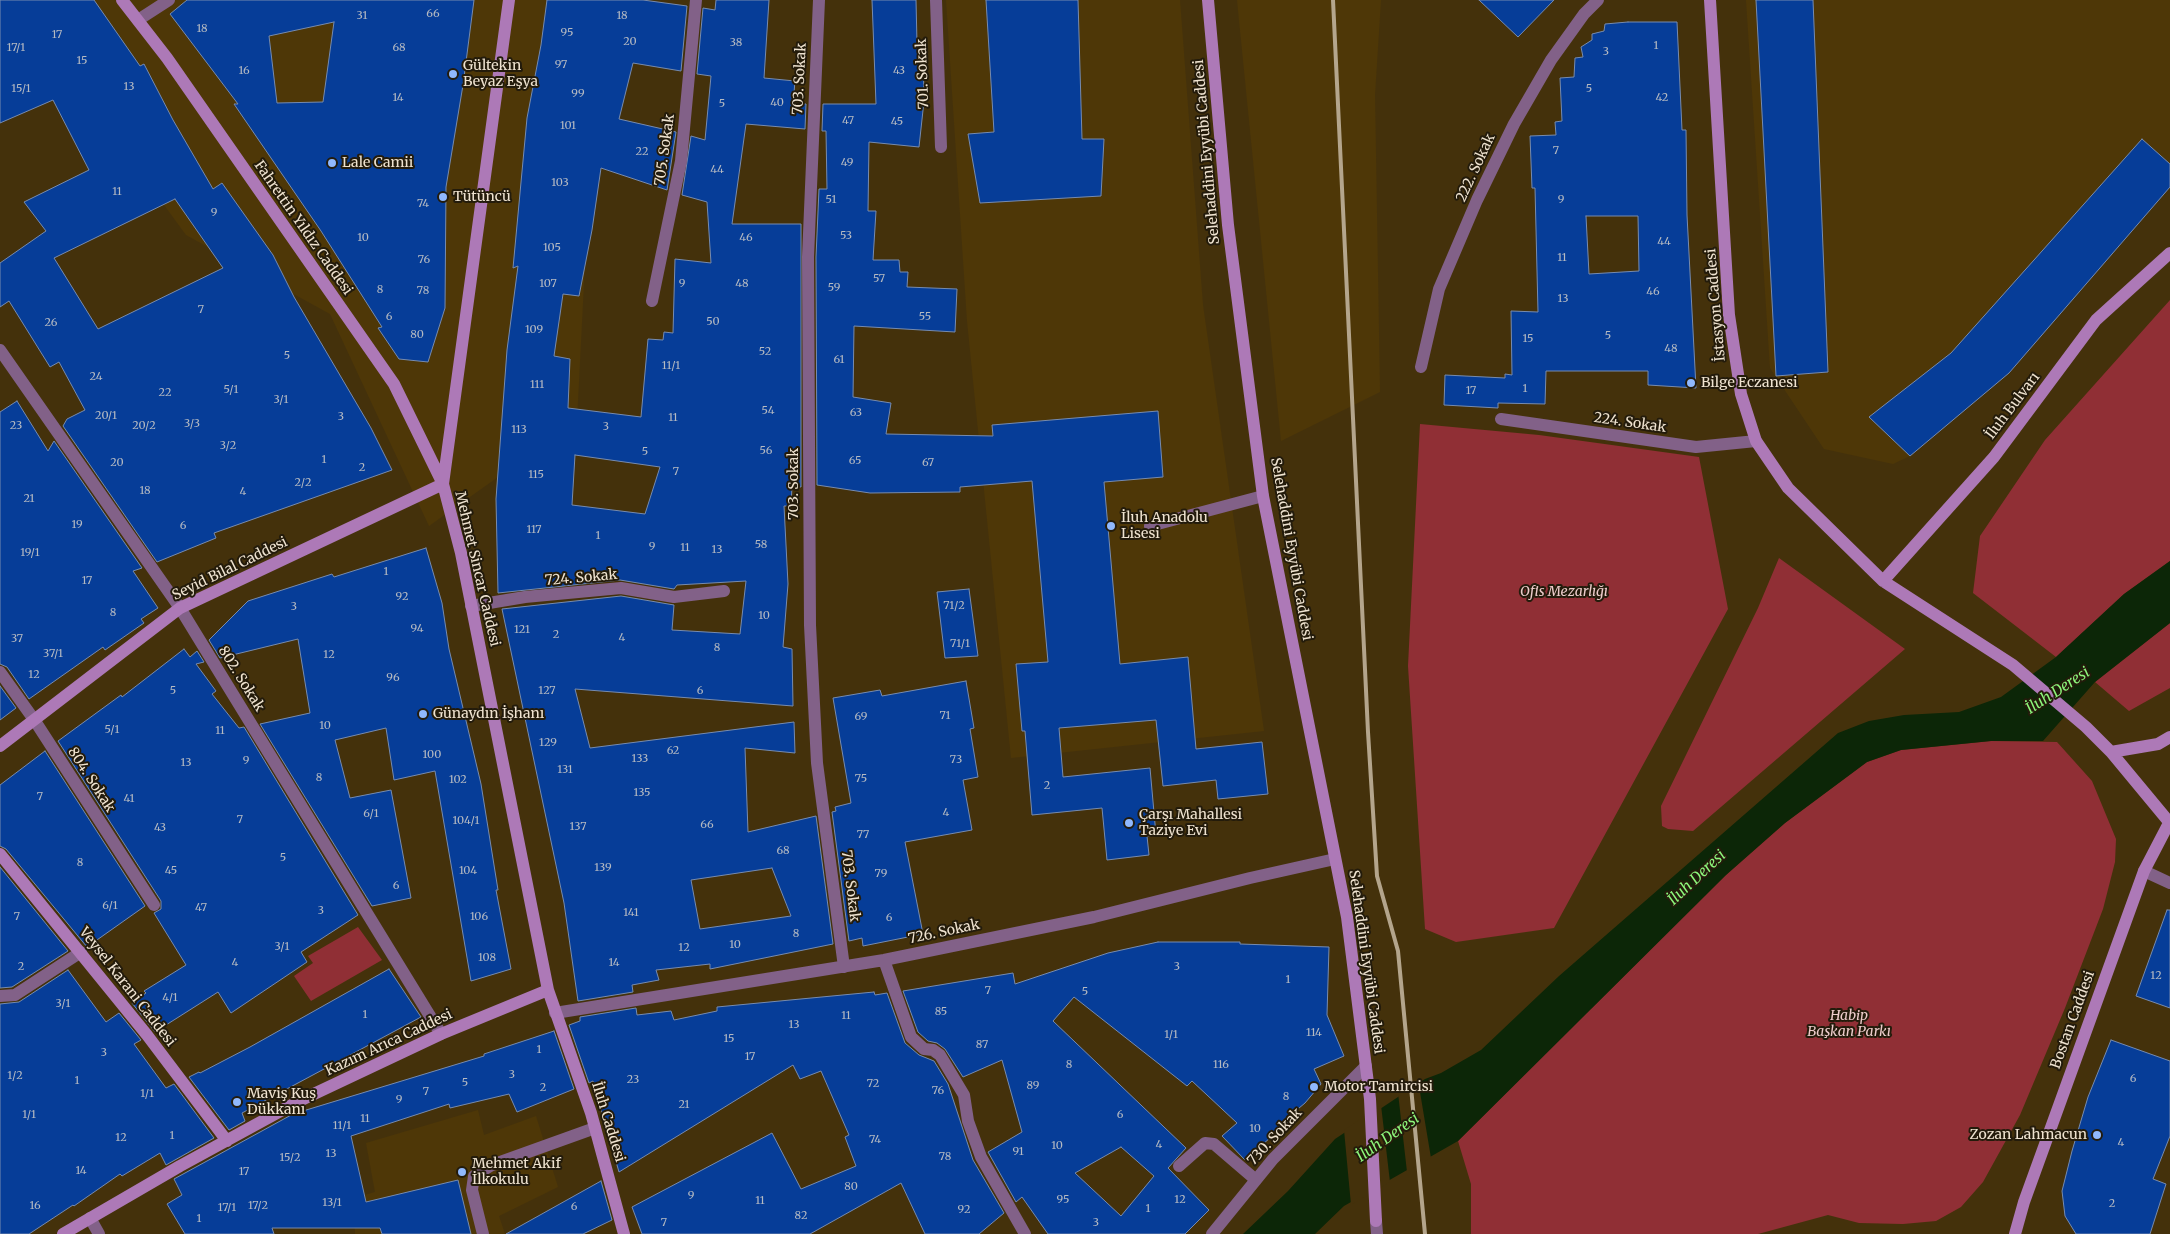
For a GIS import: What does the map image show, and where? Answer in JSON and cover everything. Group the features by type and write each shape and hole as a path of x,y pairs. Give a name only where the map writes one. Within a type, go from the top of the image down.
{"street":[{"name":"Fahrettin Yıldız Caddesi","path":"122,0 168,58 394,384 443,484"},
{"path":"138,20 169,0"},
{"name":"Mehmet Sincar Caddesi","path":"508,0 443,484 461,553 548,990 556,1017"},
{"name":"705. Sokak","path":"652,301 681,161 696,0"},
{"name":"703. Sokak","path":"819,0 808,257 810,625 817,763 844,967"},
{"name":"701. Sokak","path":"936,0 941,147"},
{"name":"Selehaddini Eyyübi Caddesi","path":"1208,0 1228,225 1263,496 1347,917 1370,1099 1377,1228"},
{"name":"222. Sokak","path":"1421,367 1439,289 1476,200 1514,124 1551,60 1584,14 1598,0"},
{"name":"İstasyon Caddesi","path":"1710,0 1730,315 1741,394 1756,441 1788,488 1883,581 2013,665 2086,727 2112,752 2170,822"},
{"name":"İluh Bulvarı","path":"1883,581 1994,457 2096,320 2170,253"},
{"name":"802. Sokak","path":"0,350 180,608 441,1034"},
{"name":"224. Sokak","path":"1501,419 1696,447 1756,441"},
{"name":"Seyid Bilal Caddesi","path":"0,746 180,608 443,484"},
{"path":"1150,526 1263,496"},
{"name":"724. Sokak","path":"471,606 525,597 621,588 674,597 724,591"},
{"name":"804. Sokak","path":"0,672 35,720 154,905"},
{"path":"2112,752 2158,744 2170,737"},
{"name":"Bostan Caddesi","path":"2015,1234 2024,1202 2144,871 2170,822"},
{"name":"Veysel Karani Caddesi","path":"0,854 81,952 227,1140"},
{"name":"726. Sokak","path":"556,1017 884,960 1094,917 1335,859"},
{"path":"2144,871 2170,883"},
{"path":"0,996 16,995 81,952"},
{"path":"884,960 911,1037 924,1049 932,1050 940,1055 964,1095 968,1121 981,1157 1025,1234"},
{"name":"Kazım Arıca Caddesi","path":"63,1234 299,1101 441,1034 548,990"},
{"name":"İluh Caddesi","path":"556,1017 595,1128 624,1234"},
{"name":"730. Sokak","path":"1212,1234 1273,1159 1366,1066"},
{"path":"483,1234 472,1190 474,1176 492,1165 595,1128"},
{"path":"1179,1166 1205,1143 1214,1144 1256,1180"},
{"path":"90,1218 99,1234"}],"shaded area":[{"path":"14,0 634,0 592,125 577,421 429,526 330,314 186,235"},
{"path":"946,0 1180,0 1203,305 1264,731 1011,758 967,321"},
{"path":"1237,0 1381,0 1375,95 1380,392 1281,441"},
{"path":"1746,0 2170,0 2170,187 2009,373 1910,456 1893,464 1824,449 1770,368"},
{"name":"Mehmet Akif İlkokulu","path":"478,1110 484,1135 536,1116 558,1187 499,1216 505,1234 355,1234 354,1198 375,1192 366,1143"}],"green space":[{"path":"2170,300 2170,561 2124,594 2056,657 1973,593 1980,536 2045,440"},
{"name":"Ofis Mezarlığı","path":"1420,424 1539,435 1699,457 1728,609 1554,928 1456,942 1425,929 1408,666"},
{"path":"1779,558 1905,649 1693,831 1668,829 1662,826 1661,806 1758,608"},
{"path":"2170,623 2170,688 2129,711 2095,682"},
{"name":"Habip Başkan Parkı","path":"1991,741 2057,742 2092,781 2116,839 2115,862 2103,909 2065,1008 2020,1115 1983,1182 1961,1207 1936,1221 1903,1224 1859,1223 1828,1215 1758,1234 1471,1234 1471,1184 1458,1141 1726,875 1785,823 1867,762 1901,750"},
{"path":"358,927 382,960 311,1001 294,976 313,963 308,956"}],"water":[{"name":"İluh Deresi","path":"2170,561 2170,623 2095,682 2043,741 1991,741 1901,750 1867,762 1785,823 1726,875 1458,1141 1344,1206 1315,1234 1243,1234 1288,1191 1335,1139 1425,1079 1441,1073 1481,1050 1559,976 1838,733 1869,721 1904,715 1959,712 2001,697 2056,657 2124,594"}],"pier":[{"path":"1418,1080 1431,1158 1407,1172 1398,1093"},
{"path":"1381,1105 1390,1182 1351,1205 1344,1130"}],"building":[{"path":"0,0 94,0 140,66 144,64 173,120 213,189 222,183 273,255 294,297 371,428 392,470 214,533 216,538 157,562 63,426 67,419 85,410 59,362 50,367 9,301 0,307 0,263 46,231 24,202 89,170 53,100 0,123","holes":["175,199 223,268 98,329 54,258"]},
{"path":"187,0 474,0 463,85 446,187 445,308 428,362 399,359 378,328 382,327 321,231 234,104 238,104 170,14","holes":["334,22 323,102 277,103 269,36"]},
{"path":"547,0 643,0 687,6 681,71 633,63 619,119 676,132 667,190 601,168 592,230 579,296 563,294 554,356 570,359 568,408 641,417 648,339 663,340 664,332 673,333 675,259 711,263 707,202 682,195 691,136 705,140 711,76 697,74 703,8 715,10 716,0 769,0 764,78 795,81 793,104 806,104 805,129 746,124 732,224 801,224 801,487 792,486 791,506 784,506 788,584 783,647 792,649 793,706 575,689 590,748 794,722 795,753 745,748 748,832 816,816 833,944 710,969 710,964 656,970 659,980 632,985 633,992 578,1001 564,903 502,609 621,596 674,605 672,630 740,634 746,581 677,585 674,589 620,580 498,593 496,499 507,350 518,266 513,268 527,118 541,45","holes":["575,455 660,467 645,514 572,505","772,868 791,916 700,929 691,880"]},
{"path":"872,0 916,0 917,44 923,44 924,101 919,147 869,142 868,211 876,211 873,260 899,260 900,272 908,272 907,287 957,289 955,332 854,326 853,397 891,403 886,434 993,436 992,425 1158,411 1163,477 1104,482 1120,664 1188,657 1196,749 1262,742 1268,794 1218,799 1216,780 1163,786 1156,720 1059,728 1063,777 1150,768 1156,835 1147,836 1149,855 1107,860 1102,808 1032,815 1025,731 1022,731 1016,664 1048,662 1032,481 960,487 960,492 870,493 817,485 816,257 819,189 827,189 826,131 822,131 823,104 876,104"},
{"path":"986,0 1078,0 1082,139 1104,139 1101,196 980,203 968,134 994,132"},
{"path":"1479,0 1554,0 1518,37"},
{"path":"1756,0 1813,0 1828,372 1776,376"},
{"path":"1677,22 1682,130 1686,130 1687,215 1696,388 1648,385 1648,371 1546,371 1545,404 1498,403 1498,408 1444,405 1445,375 1505,378 1505,374 1512,375 1511,311 1538,312 1535,188 1532,188 1530,136 1556,135 1555,122 1562,121 1560,78 1574,77 1575,58 1583,57 1581,47 1592,40 1592,34 1604,31 1605,24","holes":["1586,216 1638,216 1639,271 1589,274"]},
{"path":"2142,139 2170,164 2170,187 2009,373 1910,456 1869,417 1951,353"},
{"path":"17,401 48,451 54,441 142,568 133,571 158,608 141,619 144,623 105,650 103,647 29,699 7,667 0,664 0,412"},
{"path":"426,548 442,603 449,649 481,784 498,890 496,890 511,969 471,981 435,771 394,780 386,728 335,740 350,798 391,790 411,898 372,906 260,724 310,713 298,639 220,658 209,640 248,601 332,574 334,577"},
{"path":"969,589 978,656 945,658 937,592"},
{"path":"184,649 190,657 197,651 204,662 196,664 216,691 212,694 239,728 244,727 358,915 301,952 307,962 231,1013 218,992 155,1032 132,1003 146,993 144,991 186,965 154,913 161,909 161,901 58,741 121,695 122,697"},
{"path":"966,681 974,728 970,729 978,777 963,780 972,830 905,842 923,934 863,946 862,938 849,941 832,812 836,811 835,807 851,803 833,698 880,690 882,696"},
{"path":"0,686 16,708 0,720"},
{"path":"45,751 145,906 87,947 6,849 0,846 0,785"},
{"path":"0,867 68,951 12,987 0,988"},
{"path":"2167,910 2170,910 2170,1008 2136,996"},
{"path":"1158,942 1240,942 1240,944 1329,947 1327,1015 1344,1056 1314,1069 1321,1084 1305,1103 1286,1119 1288,1122 1245,1160 1222,1136 1237,1123 1192,1081 1187,1086 1074,997 1053,1021 1186,1148 1168,1168 1209,1210 1185,1234 1048,1234 1022,1197 1016,1202 988,1152 1022,1132 1002,1060 963,1077 945,1049 937,1043 928,1041 918,1032 903,991 1013,973 1015,984 1108,953","holes":["1121,1147 1154,1176 1121,1216 1075,1173"]},
{"path":"389,969 421,1017 242,1113 245,1121 229,1130 189,1077 250,1047"},
{"path":"68,970 106,1022 119,1013 141,1040 134,1044 166,1088 174,1084 214,1138 166,1165 160,1153 122,1176 120,1174 29,1234 0,1234 0,1004 19,1002"},
{"path":"874,992 875,995 887,993 905,1043 919,1055 934,1061 948,1084 973,1160 1004,1213 979,1234 925,1234 901,1183 810,1234 642,1234 632,1207 772,1133 801,1189 856,1166 845,1137 849,1135 821,1071 800,1079 793,1065 619,1172 593,1081 589,1083 569,1025 580,1021 580,1017 636,1008 637,1015 671,1011 674,1020 717,1011 717,1007"},
{"path":"554,1031 574,1089 517,1112 509,1094 450,1108 449,1104 351,1136 366,1202 458,1180 471,1234 382,1234 380,1228 272,1228 274,1234 185,1234 167,1204 182,1195 174,1179 293,1114 484,1056 484,1054"},
{"path":"2111,1040 2170,1061 2170,1136 2153,1179 2166,1184 2150,1234 2076,1234 2065,1216 2062,1191 2072,1151 2088,1097"},
{"path":"601,1181 612,1220 583,1234 506,1234"}],"railway":[{"path":"1333,0 1368,732 1377,876 1398,951 1425,1234"}],"place":[{"name":"Gültekin Beyaz Eşya","path":"453,74"},
{"name":"Lale Camii","path":"332,163"},
{"name":"Tütüncü","path":"443,197"},
{"name":"Bilge Eczanesi","path":"1691,383"},
{"name":"İluh Anadolu Lisesi","path":"1111,526"},
{"name":"Günaydın İşhanı","path":"423,714"},
{"name":"Çarşı Mahallesi Taziye Evi","path":"1129,823"},
{"name":"Motor Tamircisi","path":"1314,1087"},
{"name":"Maviş Kuş Dükkanı","path":"237,1102"},
{"name":"Zozan Lahmacun","path":"2097,1135"},
{"name":"Mehmet Akif İlkokulu","path":"462,1172"}]}
